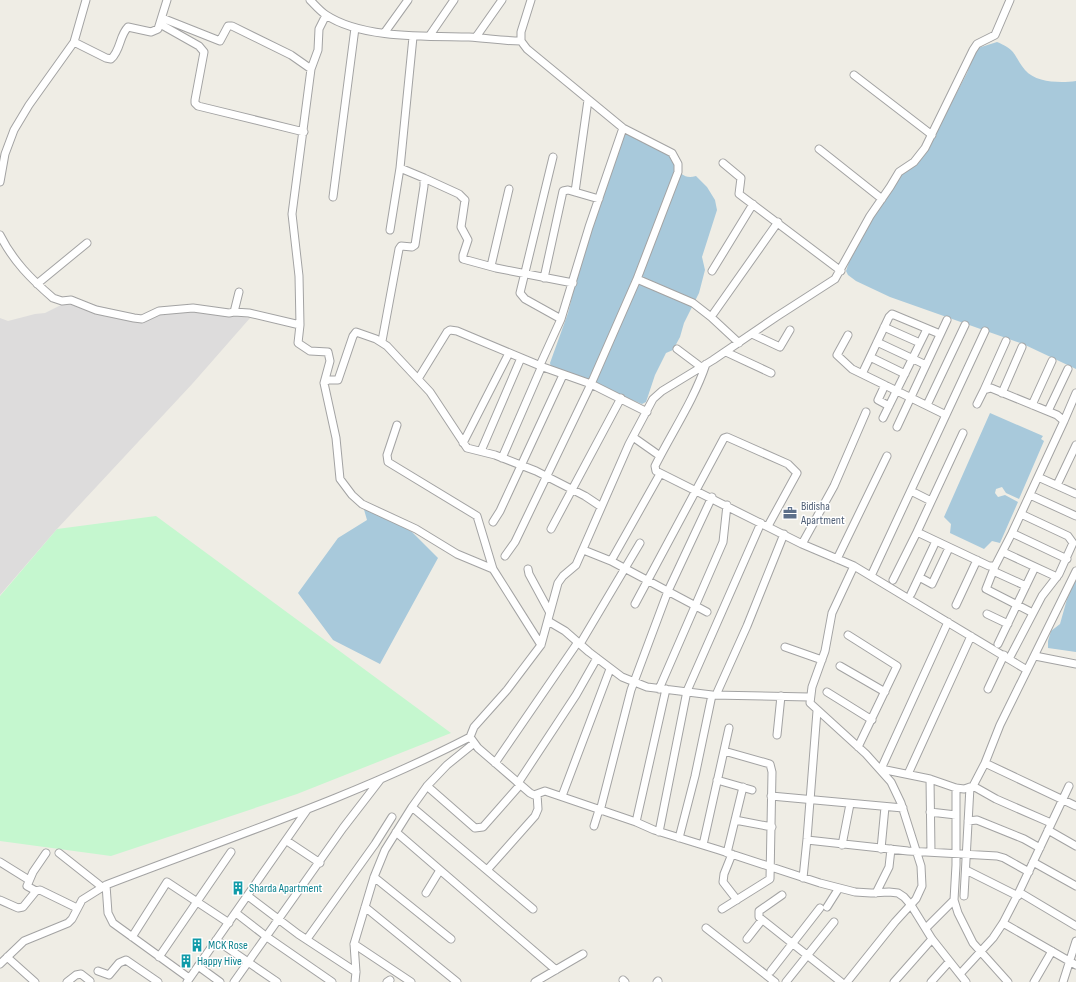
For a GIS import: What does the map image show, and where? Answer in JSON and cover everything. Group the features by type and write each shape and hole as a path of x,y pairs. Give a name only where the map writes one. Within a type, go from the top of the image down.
{"street":[{"path":"0,182 5,154 18,123 74,42 86,0"},
{"path":"74,42 111,59 118,51 122,34 128,27 151,32 155,31 161,21 167,0"},
{"path":"310,0 326,15 355,28 413,36 430,35 476,37 495,41 521,41"},
{"path":"385,32 408,0"},
{"path":"430,35 454,0"},
{"path":"476,37 502,0"},
{"path":"505,556 515,542 591,384 637,279 678,172 678,164 672,153 623,128 538,60 521,41 522,27 531,0"},
{"path":"355,982 356,972 354,944 374,877 385,850 412,806 447,765 472,740 474,727 506,690 541,645 548,621 549,611 558,583 562,576 576,565 600,506 633,437 657,395 726,352 835,279 841,271 862,231 899,172 920,156 932,135 973,50 977,44 995,36 1010,0"},
{"path":"326,15 320,29 318,50 311,68 304,132 292,214 299,276 300,326 298,343 310,351 328,352 330,361 324,383 336,438 340,479 352,495 362,504 416,529 457,554 493,569"},
{"path":"161,21 220,41 228,26 232,26 296,58 311,68"},
{"path":"161,21 199,46 204,52 195,100 195,103 198,106 304,132"},
{"path":"333,197 355,28"},
{"path":"390,230 400,168 413,36"},
{"path":"854,75 932,135"},
{"path":"575,192 588,100"},
{"path":"502,458 561,319 623,128"},
{"path":"819,148 882,199"},
{"path":"553,157 520,290 521,296 561,319"},
{"path":"723,163 739,176 741,182 739,194 841,271"},
{"path":"400,168 463,196 465,202 461,227 468,240 463,258 465,261 573,283"},
{"path":"382,341 399,248 405,245 412,247 416,240 424,178"},
{"path":"491,266 509,189"},
{"path":"544,278 563,191 565,189 599,199"},
{"path":"712,271 752,204"},
{"path":"711,317 778,222"},
{"path":"0,235 10,254 37,284 58,300 71,300 96,310 134,318 142,318 159,311 199,309 229,313 249,313 300,326"},
{"path":"37,284 87,243"},
{"path":"637,279 687,299 711,317 738,343"},
{"path":"234,312 239,292"},
{"path":"862,374 884,327 892,314 940,334"},
{"path":"897,427 946,320"},
{"path":"927,405 964,325"},
{"path":"884,327 920,343"},
{"path":"883,418 927,329"},
{"path":"418,379 447,332 450,330 457,331 521,358 591,384 647,412"},
{"path":"752,334 780,347 790,330"},
{"path":"872,576 985,331"},
{"path":"324,383 328,380 338,380 353,336 356,332 360,332 382,341 418,379 438,403 463,443 472,450 481,451 522,465 571,489 600,506"},
{"path":"848,335 837,355 852,369 946,415"},
{"path":"977,404 1006,340"},
{"path":"877,342 926,365"},
{"path":"1002,393 1022,347"},
{"path":"677,348 703,366"},
{"path":"726,352 772,373"},
{"path":"463,443 510,353"},
{"path":"870,357 905,374"},
{"path":"481,451 521,358"},
{"path":"1032,405 1052,361"},
{"path":"703,366 696,388 675,433 655,466 656,471 712,497 802,544 854,566 1027,670"},
{"path":"1048,411 1068,369"},
{"path":"493,522 500,511 522,465 563,374"},
{"path":"885,385 878,400 889,406"},
{"path":"984,390 991,388 1057,415 1064,421"},
{"path":"1033,613 986,589 994,568 1030,495 1076,393"},
{"path":"551,529 571,489 621,398"},
{"path":"802,544 832,490 866,412"},
{"path":"397,425 387,455 388,462 477,516 493,569 541,645"},
{"path":"893,580 963,433"},
{"path":"633,437 660,456"},
{"path":"635,604 724,438 726,437 788,464 795,469 797,472 795,477 765,525 687,691 659,832"},
{"path":"1058,485 1076,445"},
{"path":"837,559 887,456"},
{"path":"610,560 660,474"},
{"path":"1038,477 1076,494"},
{"path":"911,491 931,501"},
{"path":"1030,495 1076,516"},
{"path":"594,826 623,716 668,591 712,497"},
{"path":"636,822 663,689 695,606 723,542 728,505"},
{"path":"988,689 1042,596 1057,577 1072,549 1072,540 1021,514"},
{"path":"917,532 994,568 1026,586"},
{"path":"1012,533 1067,559"},
{"path":"679,838 714,695 752,614 784,534"},
{"path":"910,594 936,541"},
{"path":"495,763 579,643 640,543"},
{"path":"919,577 932,584 949,548"},
{"path":"586,551 610,560 707,612"},
{"path":"1002,552 1057,577"},
{"path":"956,605 977,560"},
{"path":"847,982 895,922 911,905 920,892 923,880 917,851 903,808 890,782 881,769 810,703 809,697 822,660 832,613 854,566"},
{"path":"998,644 1035,567"},
{"path":"528,569 529,574 549,611"},
{"path":"964,896 968,821 972,786 985,763 1000,725 1076,571"},
{"path":"987,614 1008,624"},
{"path":"548,621 558,626 610,669 635,683 663,689 714,695 809,697"},
{"path":"881,769 948,622"},
{"path":"848,635 897,666 858,747"},
{"path":"908,774 971,636"},
{"path":"785,647 822,660"},
{"path":"1035,656 1076,664"},
{"path":"428,786 475,828 479,829 482,827 519,784 597,658"},
{"path":"840,666 885,692"},
{"path":"562,796 610,669"},
{"path":"826,692 872,720"},
{"path":"777,735 781,696"},
{"path":"802,878 807,840 817,711"},
{"path":"703,845 729,728"},
{"path":"472,740 495,763 530,793 537,794 545,791 562,796 636,822 659,832 730,853 802,878 839,888 876,893 898,893 911,905 932,939 963,979 980,952 993,938 1019,894 1069,786"},
{"path":"0,964 24,941 68,923 72,919 82,900 104,886 307,810 472,740"},
{"path":"722,909 770,879 772,828 772,772 770,764 724,751"},
{"path":"985,763 1063,798 1076,806"},
{"path":"881,769 930,779 956,788 964,789 972,786 996,799 1051,823"},
{"path":"930,779 931,852"},
{"path":"234,982 380,780"},
{"path":"717,780 752,790"},
{"path":"737,900 724,882 724,874 730,853 735,820 743,787"},
{"path":"956,788 954,900 963,924 980,952 1008,982"},
{"path":"487,870 535,816 539,802 537,794"},
{"path":"771,796 903,808"},
{"path":"842,845 850,804"},
{"path":"412,806 533,909"},
{"path":"881,849 885,807"},
{"path":"59,853 104,886 110,918 113,923 188,980 287,841 307,810"},
{"path":"930,812 956,816"},
{"path":"307,940 375,844 392,817"},
{"path":"735,820 772,828"},
{"path":"968,821 977,820 1024,839 1040,848"},
{"path":"1048,830 1076,846"},
{"path":"396,832 556,970"},
{"path":"807,840 881,849 982,855 1004,858 1029,872"},
{"path":"287,841 320,863"},
{"path":"375,844 385,850"},
{"path":"876,893 889,867 891,849"},
{"path":"159,958 231,852"},
{"path":"46,853 26,886 36,891 40,890 77,908"},
{"path":"0,862 29,880"},
{"path":"1033,862 1076,886"},
{"path":"426,892 440,870"},
{"path":"966,870 1019,894 1076,926"},
{"path":"374,877 451,939"},
{"path":"132,938 167,882 229,923"},
{"path":"771,971 839,888"},
{"path":"0,900 18,908 23,907 36,891"},
{"path":"248,896 307,940 356,972"},
{"path":"782,896 759,911 759,917 841,982"},
{"path":"926,928 954,900"},
{"path":"365,908 457,982"},
{"path":"236,913 267,937 332,982"},
{"path":"747,939 762,920"},
{"path":"786,982 834,922"},
{"path":"1002,923 1073,963"},
{"path":"706,928 775,982"},
{"path":"894,982 932,939"},
{"path":"216,940 277,982"},
{"path":"1064,982 1073,963 1076,941"},
{"path":"354,944 411,982"},
{"path":"1034,982 1052,951"},
{"path":"535,982 583,954"},
{"path":"7,957 35,982"},
{"path":"98,970 108,975 118,962 126,960 158,982"},
{"path":"931,982 949,962"},
{"path":"198,966 220,982"},
{"path":"67,982 76,974 82,974 90,981"}],"shaded area":[{"path":"73,299 142,317 185,311 211,312 250,318 193,383 57,529 0,595 0,318 8,321 45,313"}],"green space":[{"path":"156,516 451,733 297,794 111,856 0,841 0,596 57,529"}],"water":[{"path":"997,42 1014,53 1025,70 1042,80 1056,82 1076,81 1076,369 1023,344 890,297 856,281 848,275 846,271 850,259 869,223 899,176 919,162 967,73 974,53 978,48"},
{"path":"626,131 668,153 678,169 685,176 696,176 707,187 715,200 717,210 702,257 705,270 699,293 684,323 680,337 673,350 666,353 655,375 646,402 642,404 551,367 550,363 568,313 581,260"},
{"path":"990,413 1043,436 1041,439 1044,441 1019,499 1006,493 1002,487 996,489 995,493 998,497 1005,495 1018,502 1000,543 992,541 984,549 950,533 951,524 944,517"},
{"path":"366,505 412,532 438,558 380,664 333,640 298,593 338,538 367,520 363,506"},
{"path":"1076,579 1076,652 1048,648 1048,641 1051,631 1060,624 1067,599"}],"place":[{"name":"Bidisha Apartment","path":"790,513"},
{"name":"Sharda Apartment","path":"238,888"},
{"name":"MCK Rose","path":"197,945"},
{"name":"Happy Hive","path":"186,961"}]}
